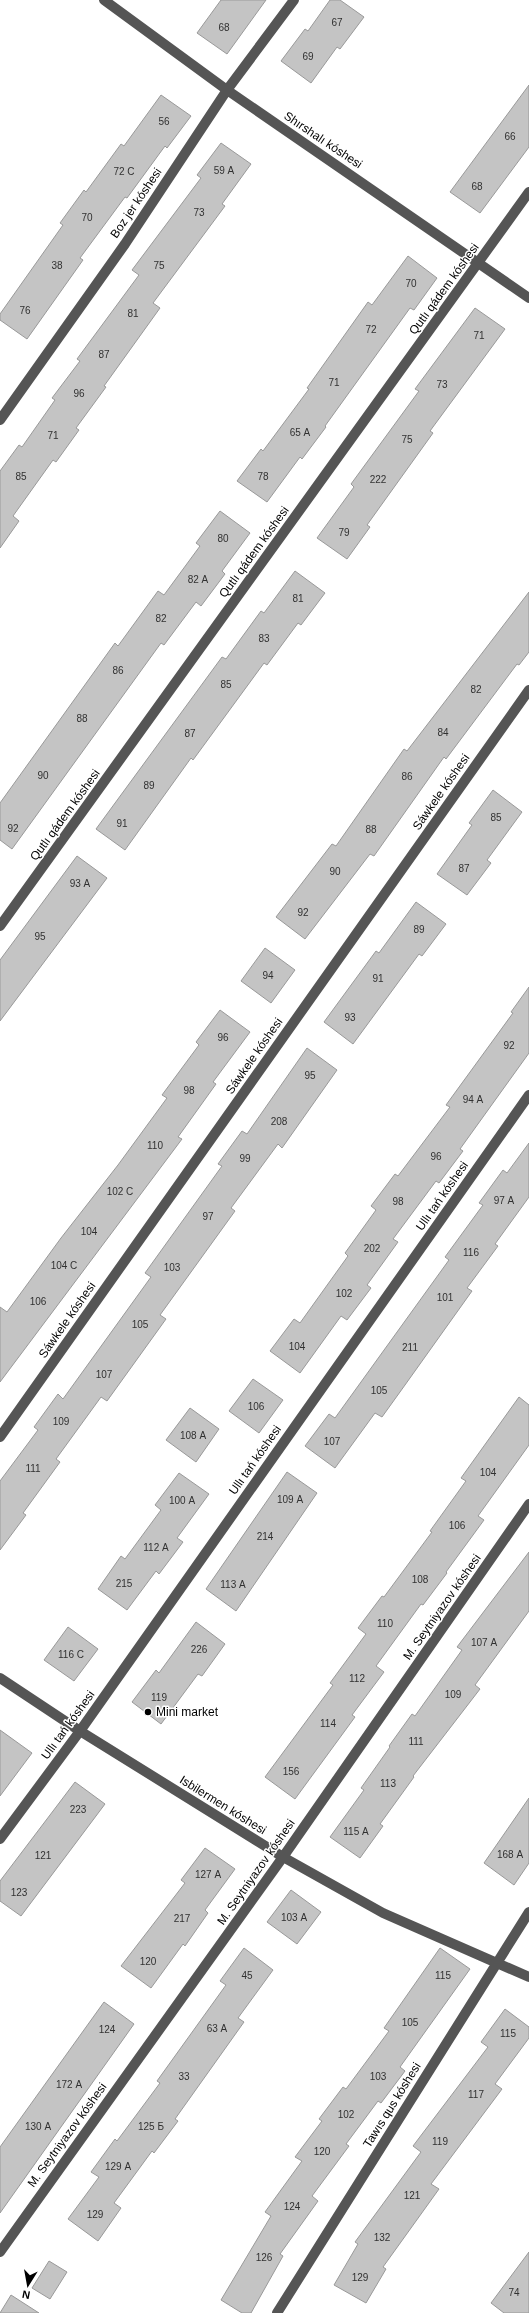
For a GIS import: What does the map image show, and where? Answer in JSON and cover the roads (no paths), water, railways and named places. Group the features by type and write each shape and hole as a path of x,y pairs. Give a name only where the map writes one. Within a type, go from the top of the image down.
{"street":[{"name":"Shırshalı kóshesi","path":"104,0 227,90 529,298"},
{"name":"Boz jer kóshesi","path":"0,420 125,244 227,90 294,0"},
{"name":"Qutlı qádem kóshesi","path":"0,926 529,192"},
{"name":"Sáwkele kóshesi","path":"0,1437 529,690"},
{"name":"Ullı tań kóshesi","path":"0,1839 80,1731 529,1095"},
{"name":"M. Seytniyazov kóshesi","path":"0,2252 283,1857 529,1504"},
{"name":"Isbilermen kóshesi","path":"0,1678 80,1731 283,1857 382,1913 529,1977"},
{"name":"Tawıs qus kóshesi","path":"277,2313 529,1912"}],"place":[{"name":"Mini market","path":"148,1712"}]}
